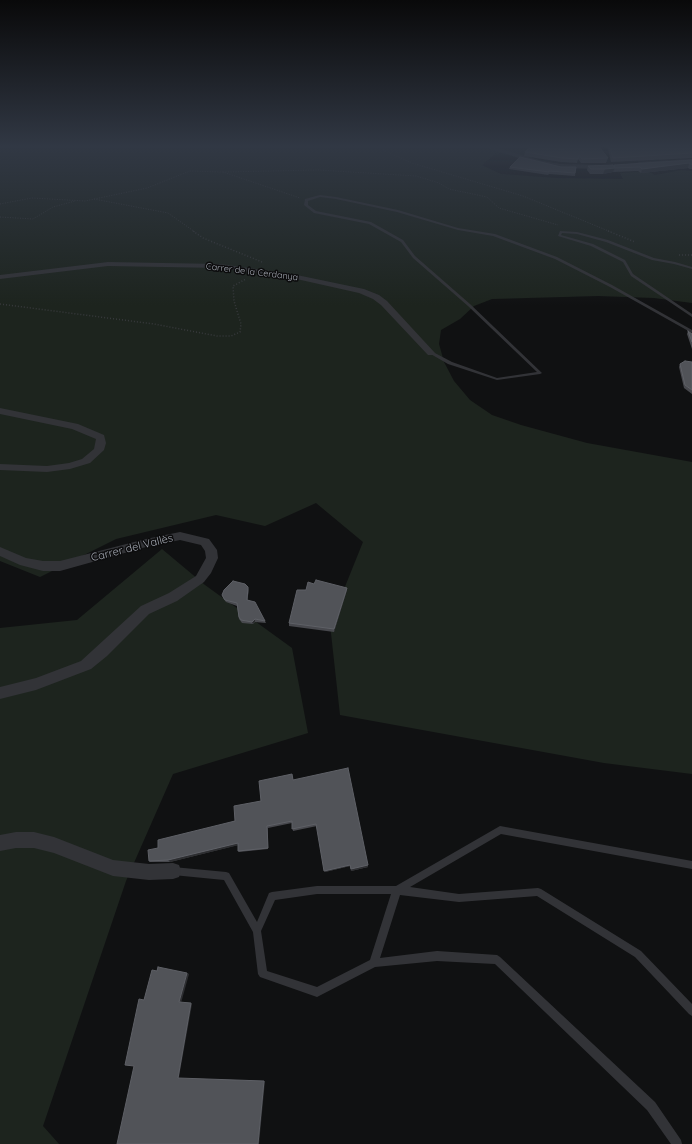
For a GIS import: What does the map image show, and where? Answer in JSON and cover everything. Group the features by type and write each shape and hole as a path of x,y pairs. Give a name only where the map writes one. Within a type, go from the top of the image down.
{"street":[{"name":"Carrer de la Cerdanya","path":"0,277 108,264 220,266 268,272 334,285 376,297 384,303 431,353"},
{"path":"0,411 75,426 101,437 99,450 86,461 70,466 47,469 0,467"},
{"name":"Carrer del Vallès","path":"0,551 24,562 43,566 60,566 146,543 180,536 205,542 212,550 212,558 207,570 200,579 173,598 145,610 102,652 86,664 36,684 0,693"},
{"path":"0,843 16,840 34,840 54,845 114,868 149,872 173,871"}],"lane":[{"path":"312,198 306,200 306,205 315,212 370,223 402,241 414,257 469,305 540,373 498,379 457,365 431,353"},
{"path":"338,198 398,211 458,229 494,235 556,258 611,286 692,332"},
{"path":"692,268 653,259 608,241 568,232 560,232 559,235 592,245 624,261 632,275 692,316"},
{"path":"374,963 398,890 500,830 692,865"},
{"path":"173,871 226,876 257,931 263,974 317,992 374,963 437,956 497,960 651,1106 677,1144"},
{"path":"257,931 272,896 317,890 398,890 459,898 538,892 638,954 692,1010"}],"path":[{"path":"0,204 30,198"},
{"path":"41,198 78,200 97,198"},
{"path":"301,198 306,200"},
{"path":"489,198 499,208 561,226 568,232"},
{"path":"529,198 645,246 653,259"},
{"path":"0,304 154,324 217,336 231,336 240,332 241,324 234,301 233,286 246,279 268,272 263,262 203,238 168,213 94,199"},
{"path":"0,217 33,219 53,207 78,200"}],"shaded area":[{"path":"0,198 692,198 692,303 654,298 598,296 492,299 474,306 460,319 441,330 439,344 444,362 454,381 470,400 492,415 521,425 587,443 692,462 692,774 604,763 340,715 330,624 363,542 316,503 265,526 216,515 116,539 40,577 0,561"},
{"path":"162,549 205,585 292,648 308,733 173,774 126,881 43,1126 59,1144 0,1144 0,628 77,620"}],"building":[{"path":"688,331 692,334 692,342"},
{"path":"685,361 692,362 692,390 685,385 680,364"},
{"path":"316,580 347,588 334,629 289,623 297,590 306,590 308,582 314,584"},
{"path":"233,581 245,584 248,587 247,600 255,602 265,621 255,619 252,622 241,620 239,617 237,603 225,600 222,595 224,590"},
{"path":"348,768 368,865 351,869 350,865 324,871 316,824 292,829 292,821 267,826 268,848 238,851 238,843 168,860 149,861 148,850 158,848 158,840 235,821 234,806 261,801 259,781 292,774 293,780"},
{"path":"158,967 187,973 179,1002 191,1003 178,1078 264,1081 258,1144 117,1144 134,1066 125,1065 139,999 144,1000 152,970 157,971"}]}
